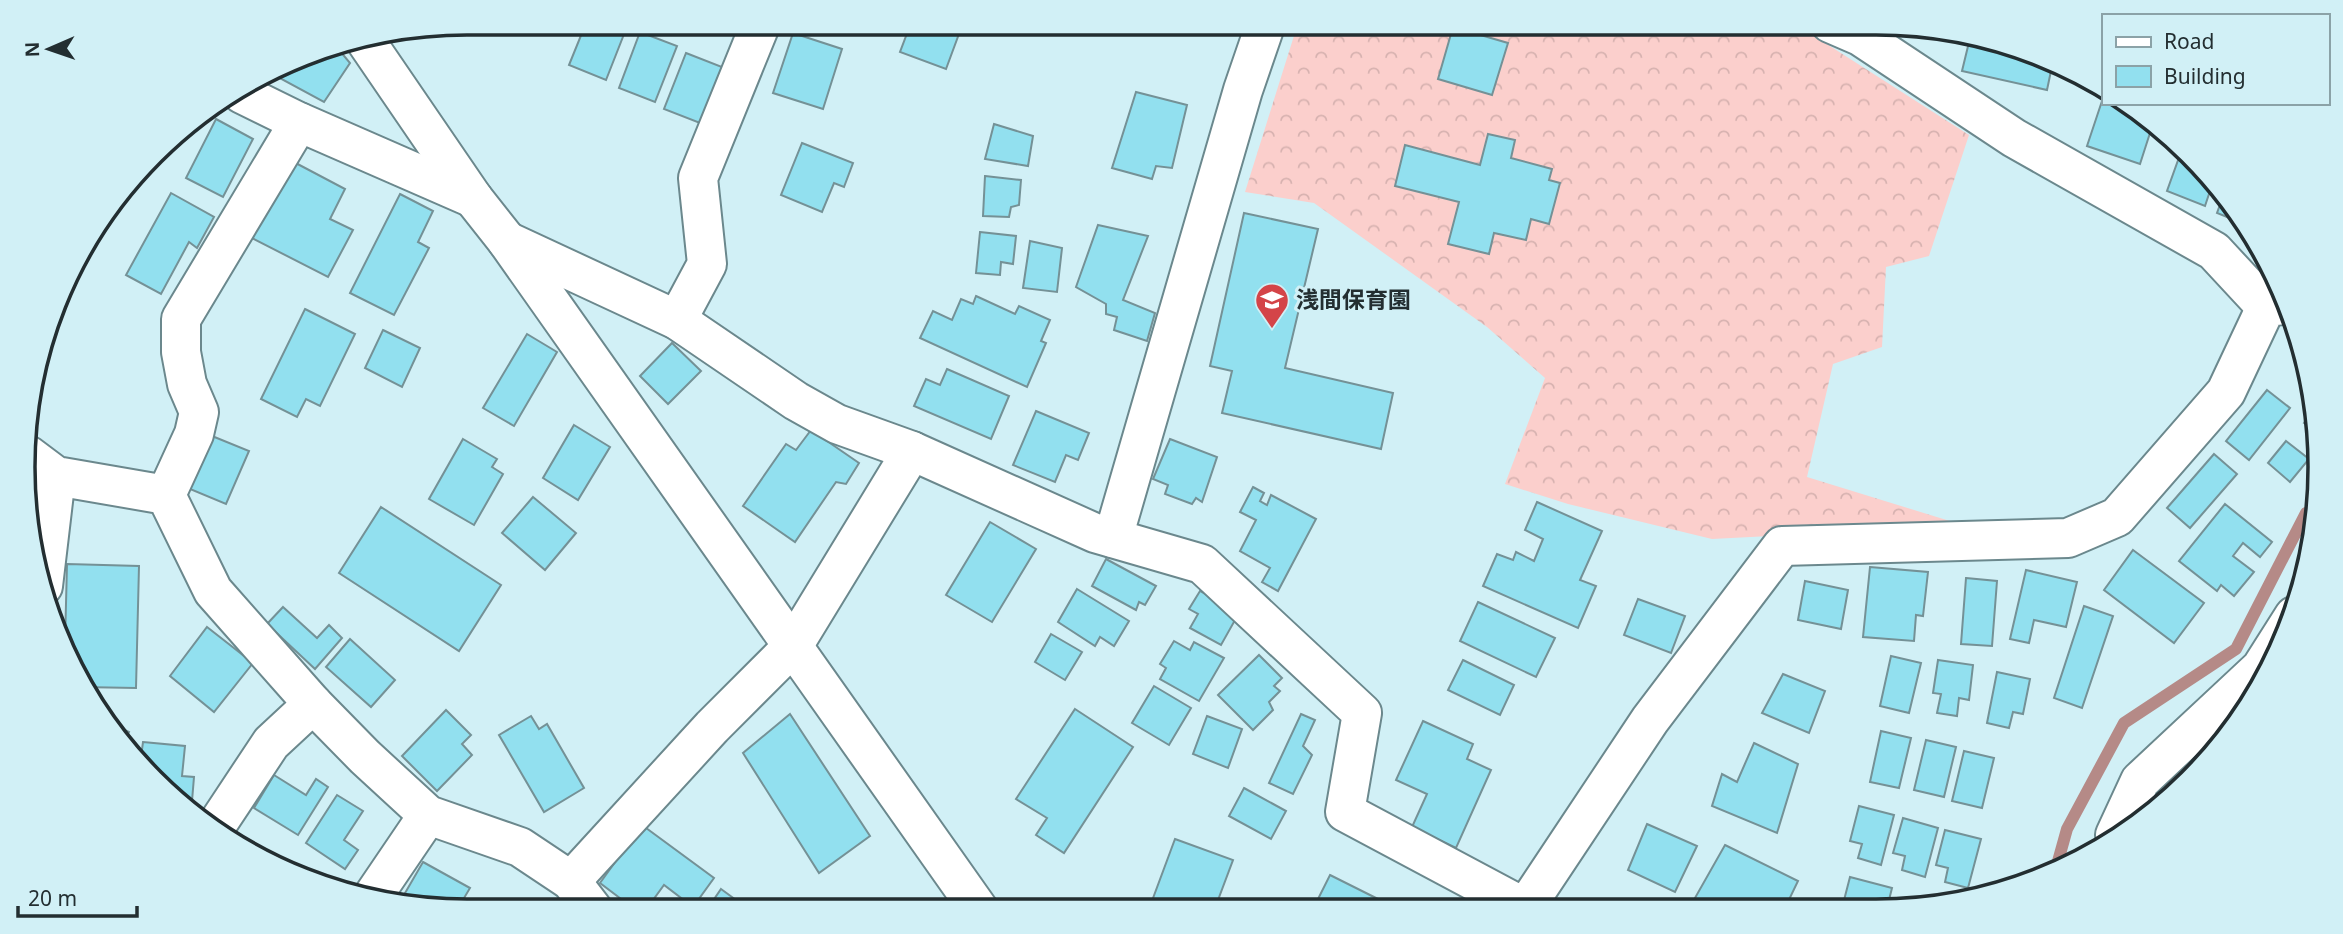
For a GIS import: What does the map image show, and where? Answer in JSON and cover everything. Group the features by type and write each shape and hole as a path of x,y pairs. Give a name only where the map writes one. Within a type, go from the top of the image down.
{"street":[{"path":"677,320 707,264 698,178 756,35"},
{"path":"1113,538 1243,90 1262,35"},
{"path":"1531,899 1650,720 1783,546 2068,538 2117,517 2226,392 2275,306 2214,251 2014,138 1858,35"},
{"path":"369,46 473,198 507,241 971,899"},
{"path":"246,96 473,198"},
{"path":"166,495 194,434 199,412 187,384 181,352 181,319 299,122"},
{"path":"507,241 677,320 806,407 837,424 912,451 1095,533 1202,564 1362,713 1345,812 1508,899"},
{"path":"571,881 712,727 793,646 912,451"},
{"path":"43,549 42,466 166,495"},
{"path":"166,495 213,591 313,704 365,757 428,815 520,847 571,881 585,899"},
{"path":"2121,823 2140,781 2255,674"},
{"path":"219,821 271,743 313,704"},
{"path":"377,890 428,815"}],"green space":[{"path":"1294,35 1813,35 1969,135 1929,256 1886,267 1882,347 1833,364 1807,477 1966,526 1712,539 1568,504 1505,484 1545,378 1487,327 1314,203 1245,192"}],"building":[{"path":"581,35 624,35 606,80 569,65"},
{"path":"639,35 648,35 677,46 655,102 619,88"},
{"path":"792,35 842,49 823,109 773,93"},
{"path":"906,35 959,35 946,69 900,52"},
{"path":"1451,35 1480,35 1508,43 1492,95 1438,79"},
{"path":"1968,45 2015,58 2051,72 2047,90 1962,71"},
{"path":"686,53 722,67 700,123 664,109"},
{"path":"342,54 350,63 324,102 280,78"},
{"path":"1136,92 1187,105 1172,168 1156,166 1152,179 1112,168"},
{"path":"2102,101 2102,105 2111,105 2150,133 2140,164 2087,146"},
{"path":"216,119 253,139 223,197 186,178"},
{"path":"994,124 1033,136 1028,166 985,159"},
{"path":"1488,134 1515,140 1511,158 1552,169 1549,180 1560,183 1549,224 1531,219 1526,240 1494,233 1489,254 1448,244 1459,202 1395,186 1405,145 1480,165"},
{"path":"802,143 853,163 844,187 834,183 822,212 781,195"},
{"path":"2178,159 2210,192 2205,206 2167,191"},
{"path":"290,160 345,189 330,219 353,230 328,277 250,237"},
{"path":"985,176 1021,180 1019,205 1011,207 1009,217 983,216"},
{"path":"171,193 214,217 197,248 189,242 161,294 126,275"},
{"path":"400,194 433,211 418,242 429,248 394,315 350,293"},
{"path":"2220,205 2228,218 2217,213"},
{"path":"1244,213 1318,229 1285,368 1393,393 1381,449 1222,413 1232,371 1210,366"},
{"path":"1098,225 1148,236 1123,300 1155,313 1147,341 1114,330 1117,317 1106,314 1106,304 1076,287"},
{"path":"980,232 1016,236 1013,264 1001,262 1000,275 976,273"},
{"path":"1030,241 1062,248 1057,292 1023,288"},
{"path":"976,296 1015,314 1019,306 1050,320 1041,341 1046,343 1027,387 920,338 933,311 952,320 961,299 973,304"},
{"path":"305,309 355,334 320,406 306,399 297,417 261,399"},
{"path":"383,330 420,348 402,387 365,368"},
{"path":"527,334 557,352 514,426 483,408"},
{"path":"672,343 701,371 668,404 640,376"},
{"path":"947,369 1009,396 991,439 914,406 926,379 940,385"},
{"path":"2267,390 2290,408 2249,460 2226,441"},
{"path":"1036,411 1089,433 1078,460 1066,455 1055,482 1013,465"},
{"path":"574,425 610,447 578,500 543,478"},
{"path":"811,430 859,463 846,484 836,482 795,542 743,506 786,444 796,450"},
{"path":"212,436 249,451 226,504 190,489"},
{"path":"463,439 497,459 492,467 503,474 474,525 429,499"},
{"path":"1170,439 1217,457 1202,502 1196,498 1192,504 1165,494 1168,485 1153,479"},
{"path":"2286,441 2308,458 2290,482 2268,463"},
{"path":"2214,454 2237,474 2190,528 2167,508"},
{"path":"1253,487 1264,493 1260,501 1267,505 1271,495 1316,519 1278,591 1262,582 1270,568 1240,551 1256,520 1240,512"},
{"path":"533,497 576,533 545,570 502,533"},
{"path":"1537,502 1602,531 1580,580 1596,586 1578,628 1483,586 1497,554 1513,560 1516,552 1534,561 1543,539 1525,530"},
{"path":"2225,504 2272,542 2260,557 2243,543 2233,556 2254,572 2234,596 2221,585 2217,591 2179,561"},
{"path":"381,507 501,585 459,651 339,573"},
{"path":"990,522 1036,549 992,622 946,595"},
{"path":"2133,550 2204,603 2174,643 2104,590"},
{"path":"1106,559 1156,586 1145,605 1139,602 1136,610 1092,586"},
{"path":"67,564 139,566 136,688 96,687 65,625"},
{"path":"1870,567 1928,572 1923,616 1916,615 1914,641 1863,637"},
{"path":"2026,570 2077,582 2066,627 2034,620 2029,643 2010,639"},
{"path":"1966,578 1997,581 1992,646 1961,644"},
{"path":"1805,581 1848,590 1841,629 1798,620"},
{"path":"1077,589 1129,621 1114,646 1100,637 1095,646 1058,622"},
{"path":"1200,591 1239,613 1221,645 1190,628 1198,614 1189,609"},
{"path":"1638,599 1685,616 1671,653 1624,635"},
{"path":"1478,602 1555,638 1536,677 1460,641"},
{"path":"2084,606 2113,616 2082,708 2054,698"},
{"path":"283,607 317,638 329,625 342,638 315,669 267,624"},
{"path":"207,627 253,663 214,712 170,676"},
{"path":"1051,634 1082,652 1065,680 1035,662"},
{"path":"350,639 395,680 371,707 326,667"},
{"path":"1174,641 1190,650 1194,642 1224,658 1199,701 1160,679 1166,668 1160,664"},
{"path":"1259,655 1282,678 1274,686 1280,691 1269,702 1273,710 1253,730 1218,695"},
{"path":"1891,656 1921,663 1909,713 1880,706"},
{"path":"1463,660 1514,685 1500,715 1448,690"},
{"path":"1938,660 1973,665 1969,700 1959,698 1957,716 1937,713 1941,694 1933,693"},
{"path":"1997,672 2030,679 2023,714 2013,712 2009,728 1987,723"},
{"path":"1783,674 1825,691 1809,733 1762,713"},
{"path":"1154,686 1191,708 1169,745 1132,723"},
{"path":"1075,709 1133,747 1064,853 1036,835 1047,818 1016,799"},
{"path":"446,710 471,735 462,744 472,755 437,791 402,756"},
{"path":"790,714 870,836 819,873 743,753"},
{"path":"1301,714 1315,720 1303,746 1312,755 1293,794 1269,783"},
{"path":"531,716 539,729 547,724 584,788 544,812 499,735"},
{"path":"1207,716 1242,729 1228,768 1193,754"},
{"path":"1423,721 1473,744 1467,759 1491,770 1456,848 1412,827 1427,794 1396,780"},
{"path":"1881,731 1911,738 1899,788 1870,782"},
{"path":"1926,740 1956,747 1944,797 1914,790"},
{"path":"143,742 185,746 182,776 194,777 192,800 182,792 142,752"},
{"path":"1754,743 1798,764 1777,833 1712,806 1722,774 1737,782"},
{"path":"1964,751 1994,758 1982,808 1952,801"},
{"path":"274,775 306,795 316,779 328,787 298,835 254,808"},
{"path":"1244,788 1286,811 1271,839 1229,816"},
{"path":"337,795 363,811 344,840 358,850 345,869 306,843"},
{"path":"1859,806 1894,815 1881,865 1858,858 1862,844 1850,841"},
{"path":"1903,818 1938,828 1925,877 1902,870 1905,856 1893,853"},
{"path":"1647,824 1697,846 1675,892 1628,870"},
{"path":"642,825 714,878 699,899 682,899 664,885 654,899 621,899 600,883"},
{"path":"1945,830 1981,839 1968,888 1945,882 1948,868 1936,865"},
{"path":"1175,839 1233,860 1218,899 1153,899"},
{"path":"1725,845 1798,881 1789,899 1694,899"},
{"path":"423,862 470,888 464,899 404,894"},
{"path":"1330,875 1378,899 1318,899"},
{"path":"1850,877 1892,888 1889,899 1844,899"},
{"path":"721,889 735,899 714,899"}],"waterway":[{"path":"2059,858 2067,829 2124,723 2236,649 2305,515"}],"place":[{"name":"浅間保育園","path":"1272,330"}]}
